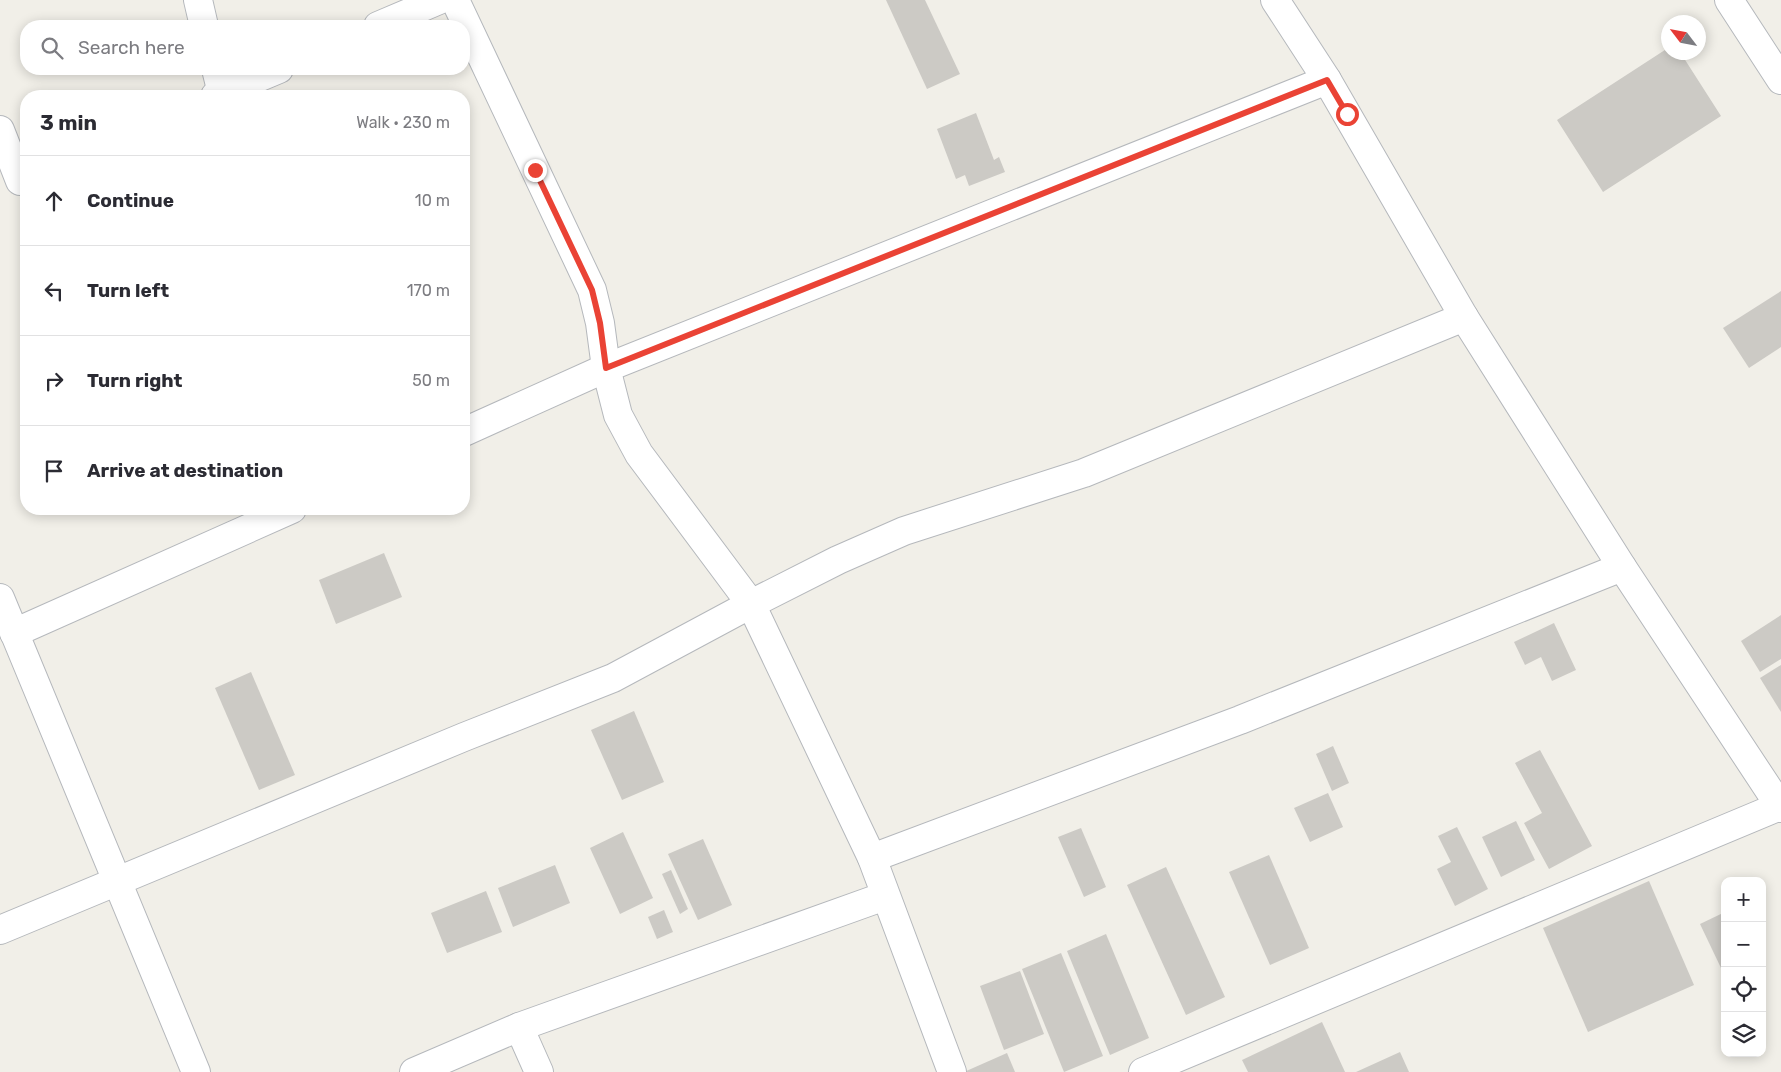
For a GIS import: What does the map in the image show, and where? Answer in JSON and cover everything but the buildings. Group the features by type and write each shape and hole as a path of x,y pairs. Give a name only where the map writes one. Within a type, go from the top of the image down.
{"street":[{"path":"198,0 203,20"},
{"path":"392,20 439,0"},
{"path":"455,0 464,20"},
{"path":"1143,1072 1780,807 1622,567 1464,318 1327,80 1275,0"},
{"path":"1729,0 1781,80"},
{"path":"470,32 592,290 600,323 606,368 618,415 639,454 751,604 872,858 952,1072"},
{"path":"218,86 257,75"},
{"path":"470,429 606,368 1327,80"},
{"path":"0,130 16,183"},
{"path":"0,930 464,736 613,678 838,560 904,531 1084,473 1464,318"},
{"path":"14,633 279,515"},
{"path":"872,858 1240,720 1622,567"},
{"path":"0,598 196,1072"},
{"path":"414,1072 519,1027 885,896"},
{"path":"519,1027 539,1072"}],"route":[{"path":"535,170 592,290 600,323 606,368 1327,80 1347,114"}]}
